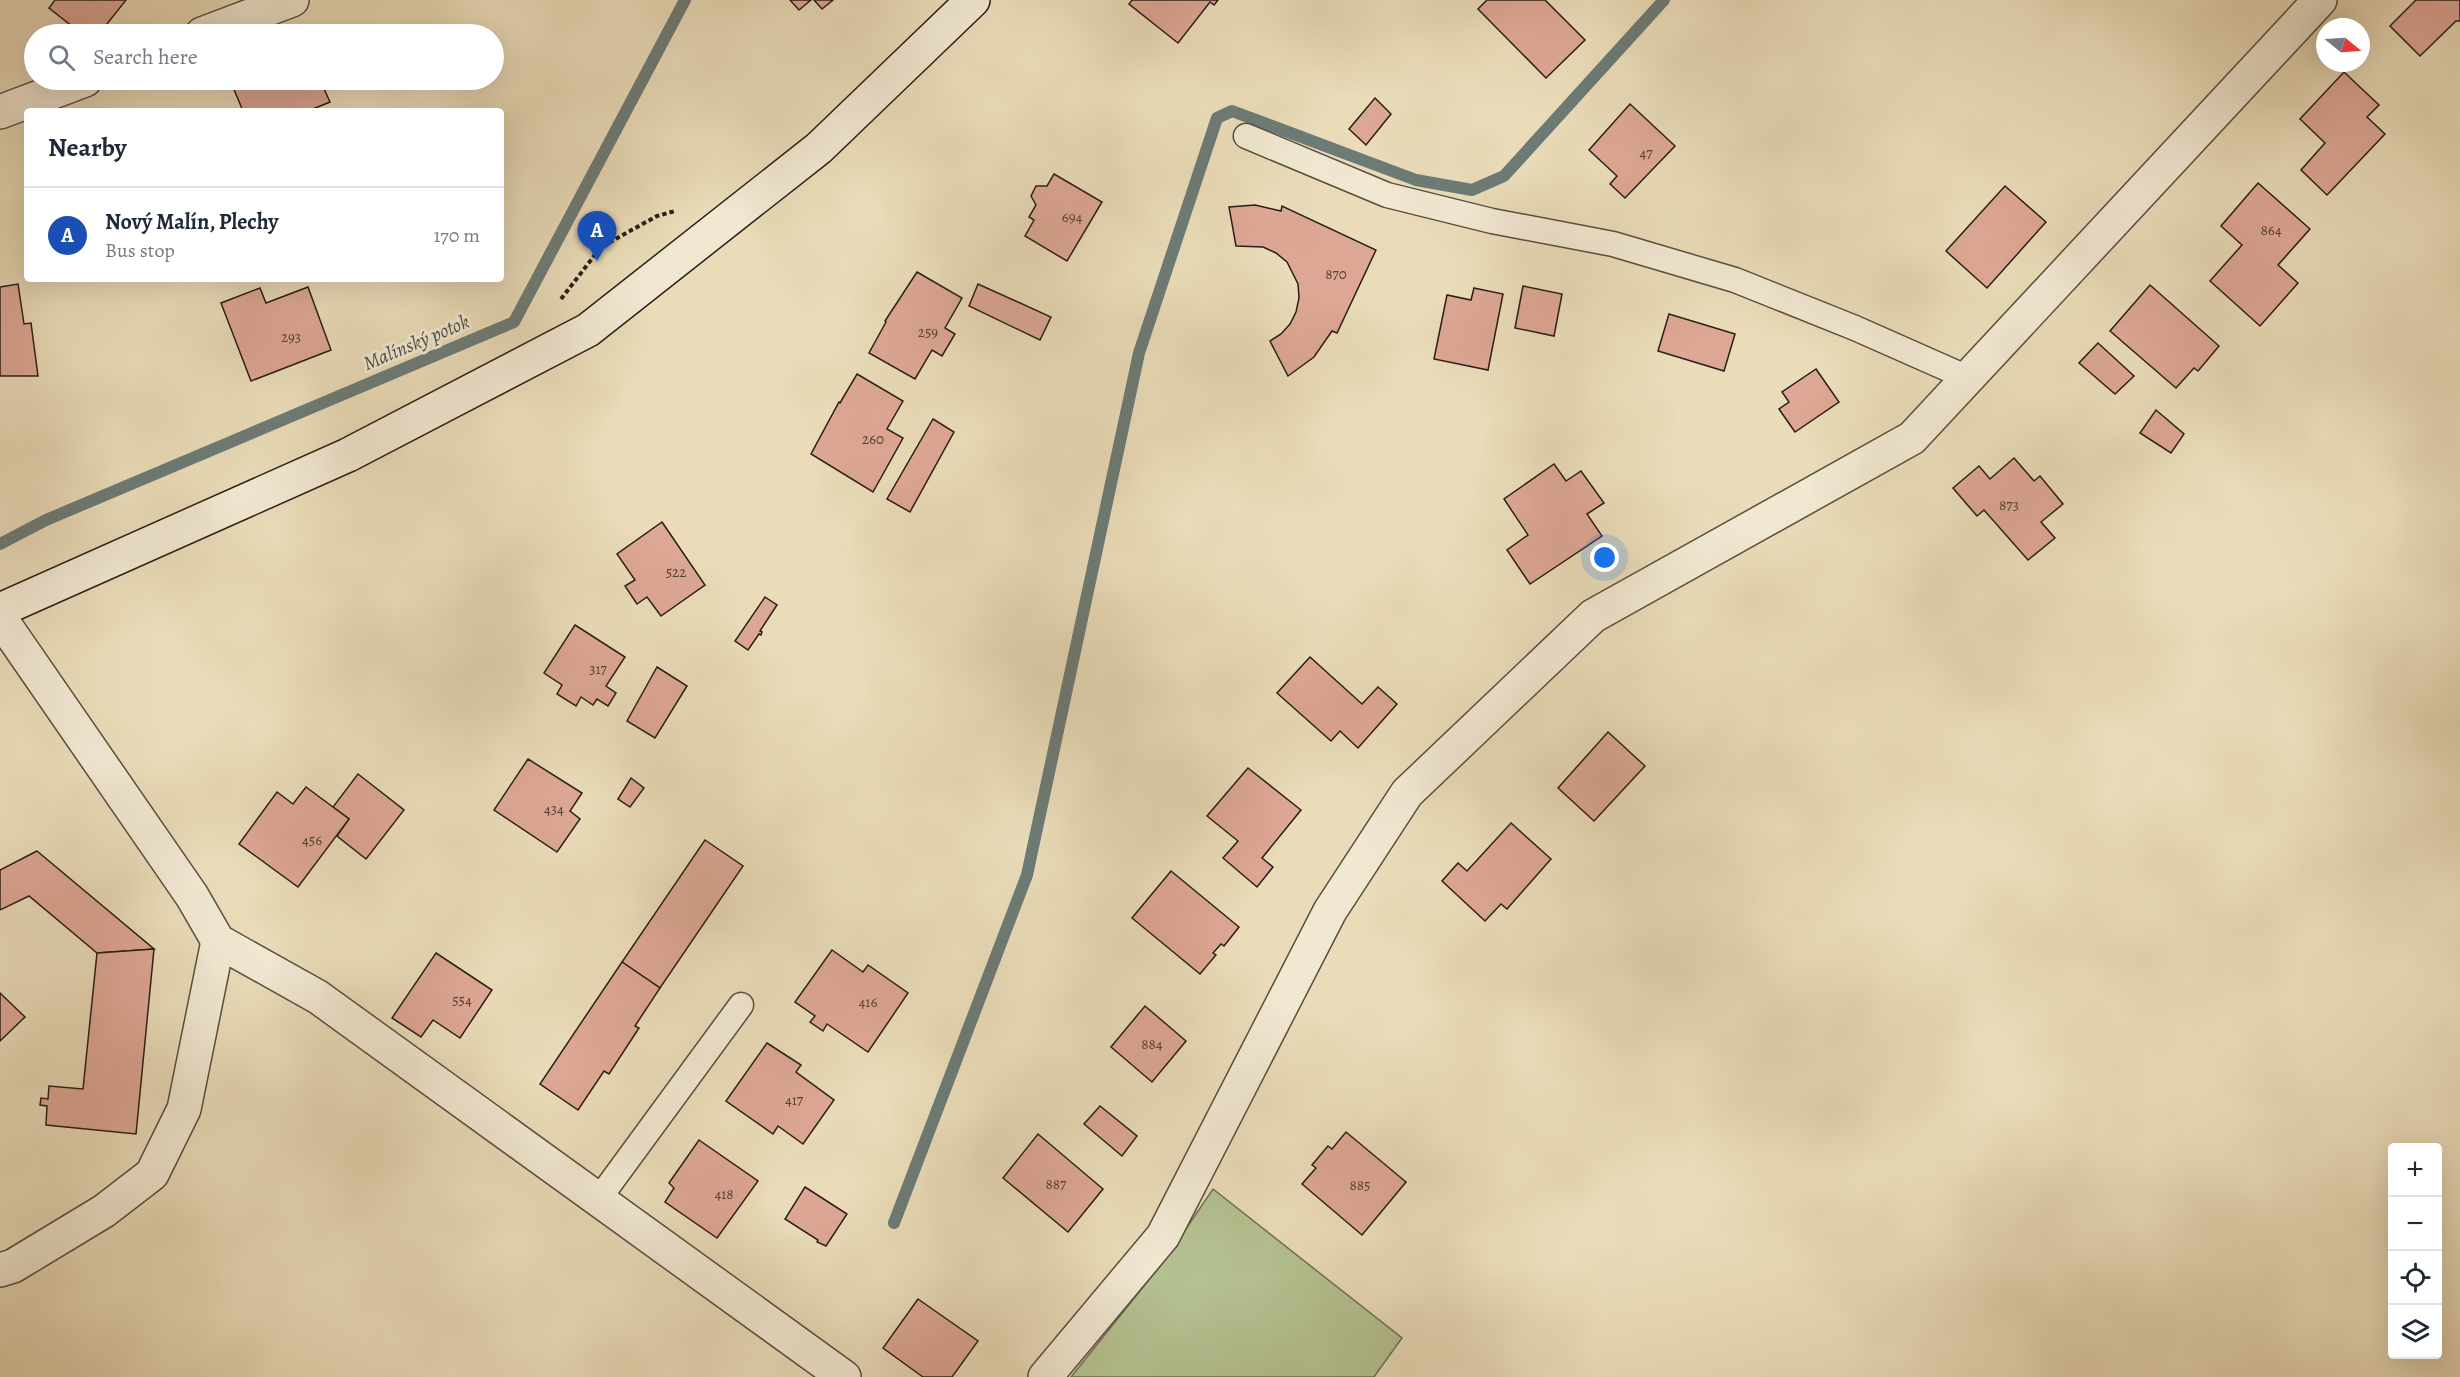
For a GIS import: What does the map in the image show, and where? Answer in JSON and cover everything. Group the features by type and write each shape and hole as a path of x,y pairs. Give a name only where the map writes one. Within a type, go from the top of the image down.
{"street":[{"path":"228,24 292,0"},
{"path":"0,610 348,455 588,330 819,148 973,0"},
{"path":"1044,1377 1163,1236 1330,911 1407,793 1593,615 1912,438 2320,0"},
{"path":"0,112 59,90"},
{"path":"0,618 192,896 218,941 318,997 844,1377"},
{"path":"0,1270 13,1266 104,1211 152,1174 184,1109 218,941"}],"lane":[{"path":"1246,136 1386,195 1492,221 1613,244 1735,280 1855,328 1968,378"},
{"path":"598,1200 741,1005"}],"path":[{"path":"557,303 602,247 657,216 676,210"}],"green space":[{"path":"1213,1189 1402,1338 1374,1377 1071,1377 1164,1261"}],"building":[{"path":"55,0 126,0 107,24 69,24 49,8"},
{"path":"790,0 811,0 799,10"},
{"path":"814,0 833,0 822,9"},
{"path":"1132,0 1218,0 1214,5 1210,2 1178,43 1129,4"},
{"path":"1487,0 1545,0 1585,40 1546,78 1478,9"},
{"path":"2416,0 2460,0 2460,21 2456,21 2420,56 2390,26"},
{"path":"2344,72 2379,105 2367,117 2385,134 2327,195 2301,170 2325,143 2300,119"},
{"path":"234,90 325,90 330,102 315,108 242,108"},
{"path":"1375,98 1391,114 1366,145 1349,129"},
{"path":"1630,104 1675,146 1625,198 1610,184 1617,176 1589,150"},
{"path":"1054,174 1102,202 1067,261 1025,236 1034,220 1029,217 1036,205 1031,196 1036,186 1047,186"},
{"path":"2258,183 2310,229 2278,265 2298,283 2260,326 2210,281 2242,245 2221,226"},
{"path":"2005,186 2046,222 1987,288 1946,251"},
{"path":"1255,205 1281,211 1282,206 1376,250 1337,333 1332,331 1314,357 1288,376 1270,341 1290,324 1296,312 1299,298 1298,284 1287,262 1276,253 1263,247 1236,246 1229,207"},
{"path":"917,272 962,298 945,328 955,334 942,356 932,350 915,379 869,353 885,321"},
{"path":"18,284 24,324 31,323 38,376 0,376 0,287"},
{"path":"978,284 1051,317 1040,340 969,306"},
{"path":"2150,285 2219,346 2198,371 2194,368 2176,388 2110,331"},
{"path":"1523,286 1562,294 1554,336 1515,328"},
{"path":"308,287 331,350 251,381 221,303 260,288 266,303"},
{"path":"1474,288 1503,294 1488,370 1434,359 1447,295 1471,300"},
{"path":"1669,314 1735,334 1724,371 1658,351"},
{"path":"2098,343 2134,376 2115,394 2079,363"},
{"path":"1816,369 1839,402 1795,432 1779,409 1789,402 1782,392"},
{"path":"857,374 903,401 887,429 903,438 873,492 811,454"},
{"path":"2156,410 2184,434 2171,453 2140,433"},
{"path":"933,419 954,432 910,512 887,499"},
{"path":"2014,458 2034,481 2040,476 2063,504 2041,522 2055,538 2028,560 1984,510 1977,516 1953,488 1979,466 1990,479"},
{"path":"1554,464 1566,481 1581,471 1604,503 1587,514 1602,536 1530,584 1507,550 1528,535 1504,499"},
{"path":"662,522 705,585 661,616 647,597 637,604 625,586 635,580 617,554"},
{"path":"765,597 777,605 760,631 761,635 759,634 748,650 735,641"},
{"path":"575,625 625,657 606,686 616,693 608,706 597,699 593,705 581,697 576,706 557,694 562,685 544,673"},
{"path":"1310,657 1362,704 1378,687 1397,704 1358,748 1340,731 1331,741 1277,693"},
{"path":"657,667 687,686 655,738 627,721"},
{"path":"1608,732 1645,766 1594,821 1558,788"},
{"path":"528,759 582,793 570,811 580,819 557,852 494,810"},
{"path":"1248,768 1301,810 1262,858 1273,867 1257,887 1223,858 1238,841 1207,816"},
{"path":"358,774 404,810 366,859 337,836 349,819 333,807"},
{"path":"631,778 644,788 630,807 618,799"},
{"path":"306,787 349,819 298,887 239,844 277,792 293,804"},
{"path":"1511,823 1551,859 1507,909 1501,904 1485,921 1442,881 1458,863 1467,871"},
{"path":"705,840 743,866 660,988 622,962"},
{"path":"37,851 154,949 97,953 29,896 0,910 0,870"},
{"path":"1171,871 1239,927 1224,946 1221,944 1213,953 1216,955 1200,974 1132,918"},
{"path":"154,949 136,1134 46,1125 47,1106 40,1105 41,1098 48,1099 49,1086 83,1089 97,953"},
{"path":"832,950 863,972 868,965 908,993 868,1052 827,1024 823,1031 810,1022 815,1016 795,1002"},
{"path":"436,953 492,990 460,1038 433,1020 421,1037 392,1018"},
{"path":"622,962 660,988 635,1026 639,1028 609,1074 604,1071 578,1110 540,1084"},
{"path":"0,993 25,1017 0,1041"},
{"path":"1145,1006 1186,1041 1152,1082 1111,1047"},
{"path":"767,1043 801,1065 796,1072 834,1100 803,1144 778,1126 773,1134 726,1101"},
{"path":"1100,1106 1137,1136 1122,1156 1084,1124"},
{"path":"1346,1132 1406,1182 1362,1235 1302,1184 1316,1168 1312,1165 1328,1146 1332,1149"},
{"path":"1038,1134 1103,1189 1068,1232 1003,1178"},
{"path":"699,1140 758,1181 717,1238 665,1202 674,1188 669,1183"},
{"path":"805,1187 847,1214 826,1246 785,1219"},
{"path":"918,1299 978,1341 952,1377 923,1377 883,1348"}],"waterway":[{"name":"Malínský potok","path":"0,544 46,520 514,322 685,0"},
{"path":"894,1223 1027,875 1139,353 1217,118 1232,111 1416,180 1472,190 1504,176 1664,0"}],"place":[{"name":"Nový Malín, Plechy","path":"597,261"}]}
